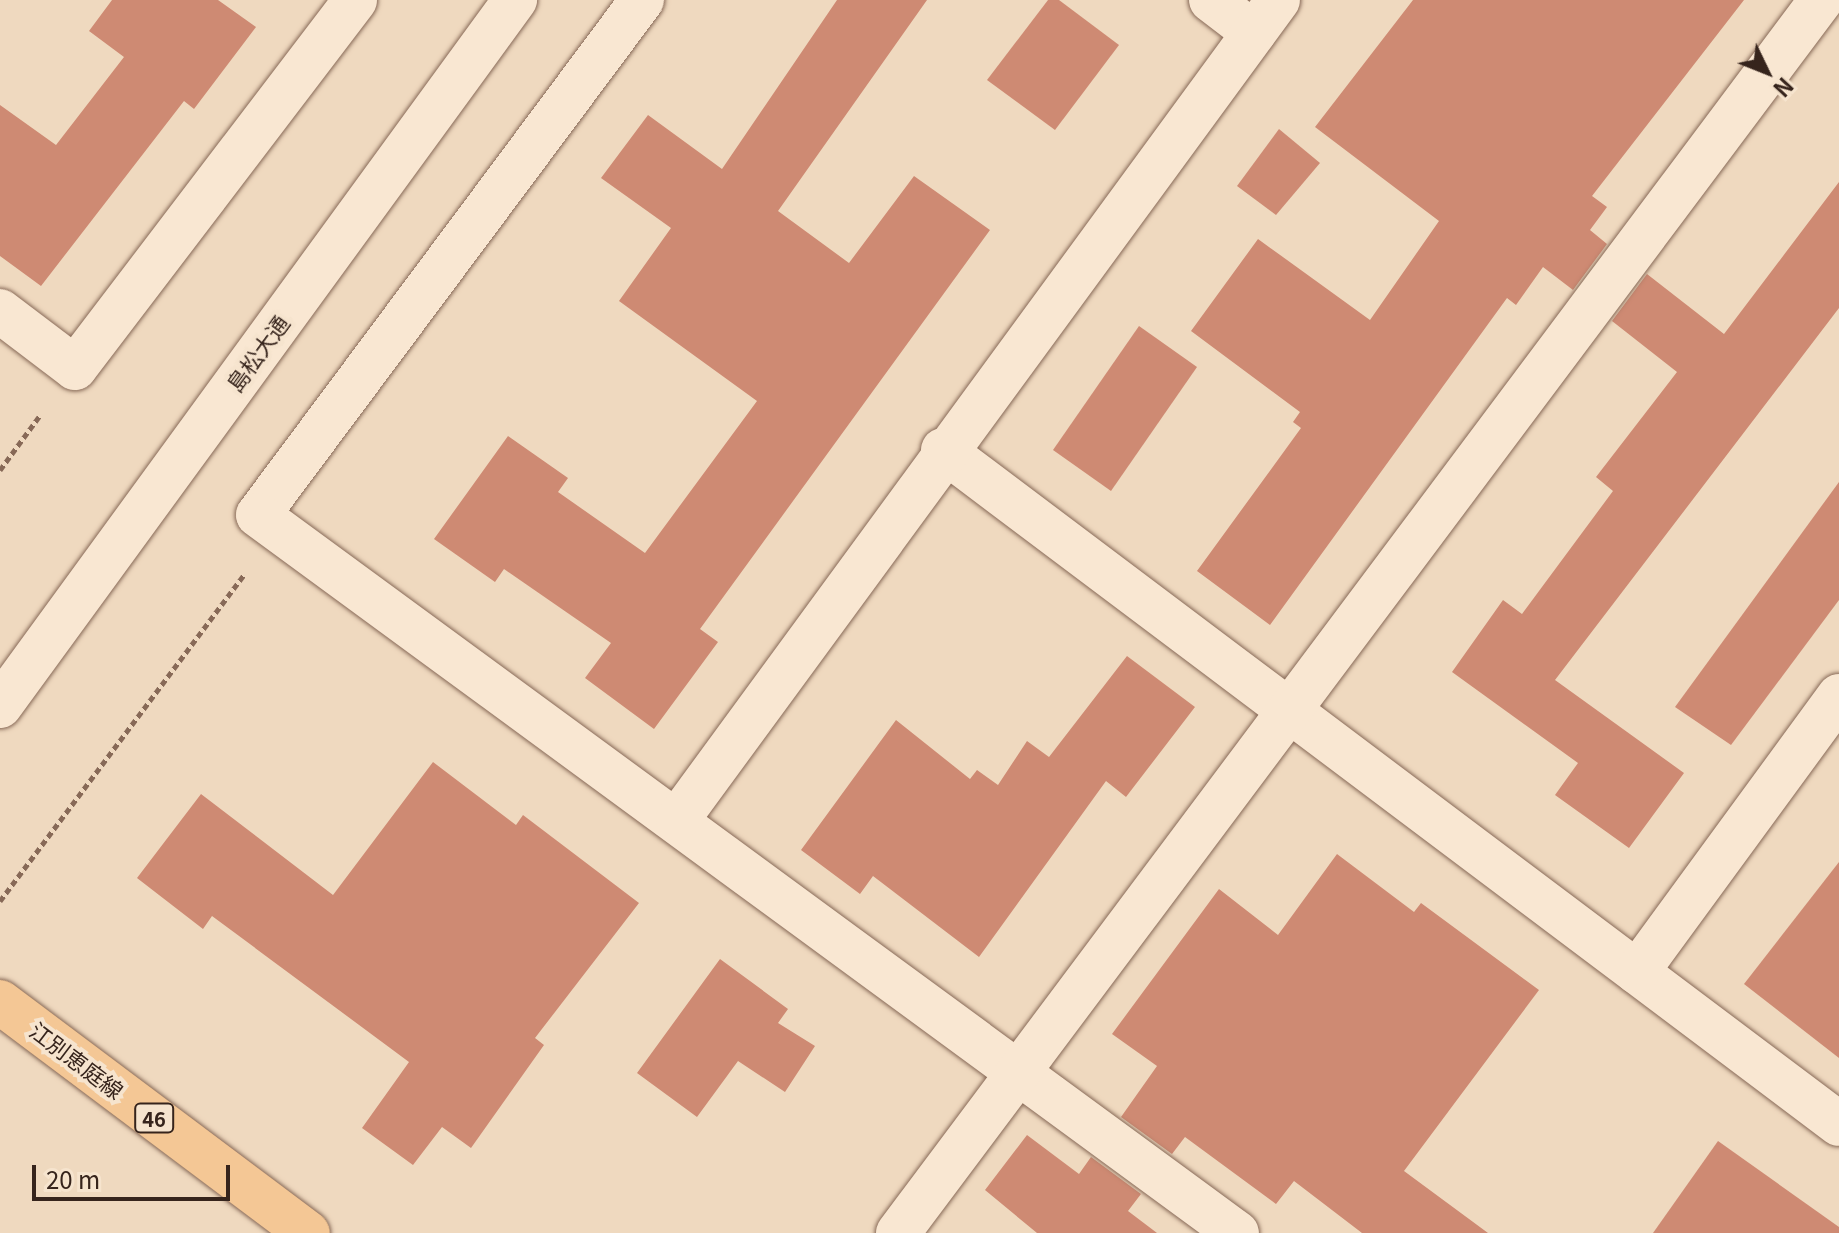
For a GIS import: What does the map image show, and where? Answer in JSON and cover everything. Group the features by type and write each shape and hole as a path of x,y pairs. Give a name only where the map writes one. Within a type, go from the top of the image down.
{"main road":[{"name":"江別恵庭線","path":"0,1002 308,1233"}],"street":[{"path":"0,311 75,368 355,0"},
{"name":"島松大通","path":"0,706 515,0"},
{"path":"642,0 258,515 1023,1069 1237,1233"},
{"path":"678,819 943,450 1266,16 1211,0"},
{"path":"898,1233 1023,1069 1284,713 1821,0"},
{"path":"943,450 1284,713 1839,1124"},
{"path":"1637,972 1839,696"}],"path":[{"path":"0,470 75,368"},
{"path":"0,901 278,529"}],"building":[{"path":"112,0 218,0 256,27 194,109 184,101 41,286 0,256 0,105 56,145 124,57 89,31"},
{"path":"837,0 927,0 778,211 849,263 914,176 990,230 700,629 718,642 654,729 585,678 611,643 504,569 495,582 434,539 508,436 568,478 558,492 645,553 757,401 619,301 671,228 601,178 648,115 722,169"},
{"path":"1048,0 1059,0 1119,45 1055,130 987,80"},
{"path":"1413,0 1744,0 1592,196 1607,207 1590,230 1607,244 1573,290 1543,267 1516,305 1507,298 1270,625 1197,571 1301,428 1293,422 1300,412 1191,331 1258,239 1370,320 1439,221 1315,127"},
{"path":"1279,129 1320,163 1276,215 1237,186"},
{"path":"1839,182 1839,308 1555,680 1684,773 1629,848 1555,795 1578,763 1452,672 1503,600 1522,614 1613,491 1596,477 1677,372 1612,321 1647,274 1724,334"},
{"path":"1139,326 1197,367 1111,491 1053,450"},
{"path":"1839,482 1839,600 1731,745 1675,707"},
{"path":"1127,656 1195,707 1126,797 1106,781 979,957 873,876 860,894 801,850 896,720 970,779 977,770 998,785 1027,741 1049,757"},
{"path":"433,762 516,825 523,815 639,903 535,1038 544,1045 471,1148 442,1127 413,1165 362,1128 409,1062 212,916 203,929 137,878 201,794 333,895"},
{"path":"1337,854 1414,912 1421,903 1539,990 1404,1171 1488,1233 1362,1233 1294,1181 1276,1204 1185,1137 1172,1154 1121,1117 1157,1066 1112,1034 1219,889 1278,935"},
{"path":"1839,862 1839,1058 1744,984"},
{"path":"720,959 788,1009 778,1023 815,1046 785,1092 738,1061 697,1117 637,1073"},
{"path":"1027,1135 1079,1174 1091,1157 1141,1194 1128,1211 1157,1233 1037,1233 985,1190"},
{"path":"1718,1141 1839,1227 1839,1233 1653,1233"}]}
